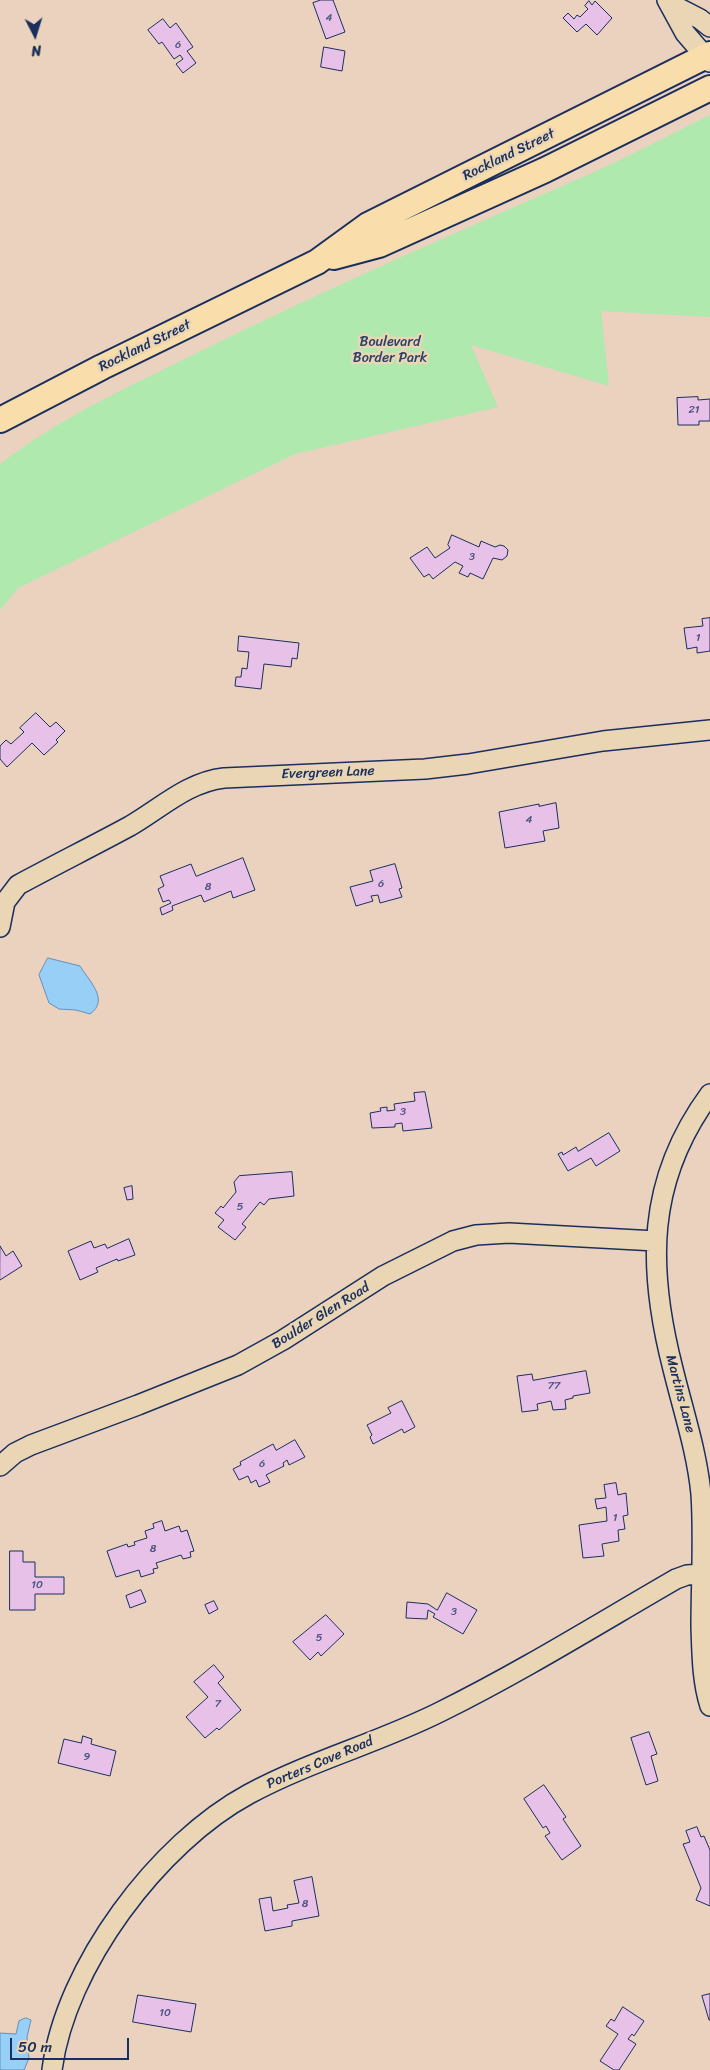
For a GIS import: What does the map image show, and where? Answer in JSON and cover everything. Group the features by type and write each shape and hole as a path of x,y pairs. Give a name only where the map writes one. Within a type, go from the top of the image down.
{"main road":[{"name":"Rockland Street","path":"317,262 368,225 709,58"},
{"name":"Rockland Street","path":"0,420 317,262 387,241 545,170 710,88"}],"street":[{"path":"669,2 700,19 710,27"},
{"path":"669,2 685,33 709,58"},
{"name":"Evergreen Lane","path":"0,927 5,902 18,885 123,829 192,786 208,780 432,768 619,738 710,730"},
{"name":"Martins Lane","path":"710,1094 687,1130 671,1165 660,1201 656,1241 658,1284 664,1329 698,1474 702,1514 702,1658 705,1688 710,1706"},
{"name":"Boulder Glen Road","path":"0,1466 16,1453 31,1445 238,1365 284,1340 383,1276 453,1241 476,1235 509,1233 656,1241"},
{"name":"Porters Cove Road","path":"52,2070 60,2034 70,2004 112,1925 155,1869 193,1831 228,1806 250,1794 440,1712 534,1661 676,1579 687,1575 702,1574"}],"green space":[{"name":"Boulevard Border Park","path":"710,115 710,317 601,311 609,386 471,345 498,407 295,454 18,588 0,610 0,464 24,447 48,431 100,402 253,326 397,259 607,166"}],"water":[{"path":"48,958 80,966 96,990 98,1003 96,1009 90,1014 76,1010 59,1009 49,1003 39,975"},
{"path":"26,2018 31,2020 27,2037 29,2058 24,2070 0,2070 0,2033 16,2034 19,2021"}],"building":[{"path":"321,0 333,0 345,32 326,39 313,3"},
{"path":"589,1 592,5 595,1 612,18 597,35 586,24 577,32 563,18 568,13 574,19 577,15 580,17 588,9 585,6"},
{"path":"163,19 170,28 176,23 193,47 187,51 196,63 183,73 176,64 183,59 180,55 174,59 162,42 159,44 148,30"},
{"path":"324,47 345,51 342,71 321,67"},
{"path":"698,397 698,400 710,399 710,421 699,421 699,425 678,425 677,398"},
{"path":"452,535 479,547 481,541 495,547 504,546 508,550 507,556 502,560 493,558 483,579 470,573 468,577 459,573 463,566 455,562 433,579 429,574 424,577 410,558 427,547 435,558 450,548 448,545"},
{"path":"710,618 710,651 697,653 697,647 687,649 684,628 703,626 702,619"},
{"path":"239,636 299,643 297,659 292,658 291,667 264,664 261,689 235,686 236,677 241,677 242,668 247,669 249,652 238,651"},
{"path":"36,713 50,727 56,722 65,731 56,740 58,742 44,755 32,743 7,767 0,759 0,746 6,740 11,744 24,732 20,728"},
{"path":"556,803 559,828 543,831 545,841 505,848 499,812 539,804 539,806"},
{"path":"243,858 255,890 233,898 231,891 204,902 201,895 172,906 173,910 162,915 160,908 171,903 169,900 163,902 158,889 164,886 160,876 191,864 196,876"},
{"path":"395,864 402,888 399,889 402,897 380,903 378,895 371,896 373,901 356,906 350,887 373,881 370,871"},
{"path":"425,1092 432,1128 403,1131 402,1123 395,1124 395,1127 372,1128 370,1113 381,1111 380,1108 387,1107 387,1111 395,1110 394,1104 415,1101 414,1093"},
{"path":"609,1133 620,1151 596,1166 591,1158 568,1171 558,1154 562,1152 563,1155 576,1147 578,1151"},
{"path":"292,1172 294,1196 269,1199 264,1205 260,1202 242,1224 246,1227 235,1240 218,1227 224,1220 215,1213 221,1206 223,1208 236,1192 234,1182 239,1176"},
{"path":"132,1186 133,1199 127,1200 124,1188"},
{"path":"129,1239 135,1255 118,1261 117,1259 96,1268 98,1272 80,1280 68,1251 91,1241 94,1248 105,1244 107,1248"},
{"path":"0,1246 6,1256 13,1251 22,1266 0,1280"},
{"path":"586,1371 590,1393 573,1396 573,1398 565,1400 566,1409 553,1410 551,1401 537,1404 538,1410 522,1412 517,1376 532,1374 533,1380"},
{"path":"402,1401 415,1427 404,1433 402,1429 373,1444 370,1437 372,1435 367,1425 391,1413 388,1408"},
{"path":"295,1440 305,1457 289,1465 287,1460 283,1463 284,1466 266,1475 270,1482 259,1487 256,1480 251,1483 248,1476 239,1480 233,1469 241,1465 240,1462 273,1444 276,1450"},
{"path":"616,1483 618,1495 626,1493 628,1515 623,1516 625,1529 618,1530 619,1541 602,1544 604,1556 583,1558 579,1525 607,1521 606,1507 597,1509 595,1499 606,1498 604,1485"},
{"path":"162,1521 165,1531 179,1526 181,1532 187,1530 194,1551 190,1552 191,1557 183,1559 181,1555 156,1563 158,1568 153,1569 154,1573 141,1577 139,1570 116,1577 107,1551 127,1544 128,1547 135,1545 134,1542 147,1538 145,1531 154,1528 153,1524"},
{"path":"10,1551 23,1551 23,1562 35,1562 35,1577 64,1577 64,1594 35,1594 35,1610 10,1610"},
{"path":"141,1590 146,1602 130,1608 126,1596"},
{"path":"447,1593 477,1610 463,1634 433,1617 435,1614 428,1610 427,1619 406,1618 407,1602 428,1604 437,1610"},
{"path":"214,1601 218,1609 209,1614 205,1605"},
{"path":"326,1615 344,1634 321,1656 318,1652 310,1660 293,1642"},
{"path":"214,1665 224,1677 218,1683 241,1710 219,1730 217,1728 205,1738 186,1717 208,1697 194,1682"},
{"path":"649,1732 657,1754 651,1756 658,1781 646,1785 631,1738"},
{"path":"83,1736 92,1739 91,1744 116,1751 110,1776 58,1763 64,1739 81,1743"},
{"path":"544,1785 566,1817 563,1819 581,1846 562,1860 545,1836 550,1833 546,1826 543,1828 524,1799"},
{"path":"697,1827 701,1837 704,1836 710,1850 710,1906 696,1900 701,1888 683,1844 690,1842 686,1831"},
{"path":"312,1877 319,1916 292,1921 292,1926 265,1931 259,1899 271,1897 273,1911 288,1908 287,1905 299,1903 294,1881"},
{"path":"710,1994 710,2020 709,2020 702,1996"},
{"path":"138,1995 196,2004 191,2032 133,2022"},
{"path":"623,2007 644,2021 634,2036 632,2034 628,2039 636,2044 619,2070 614,2070 600,2061 618,2034 606,2026 611,2019 614,2021"}]}
